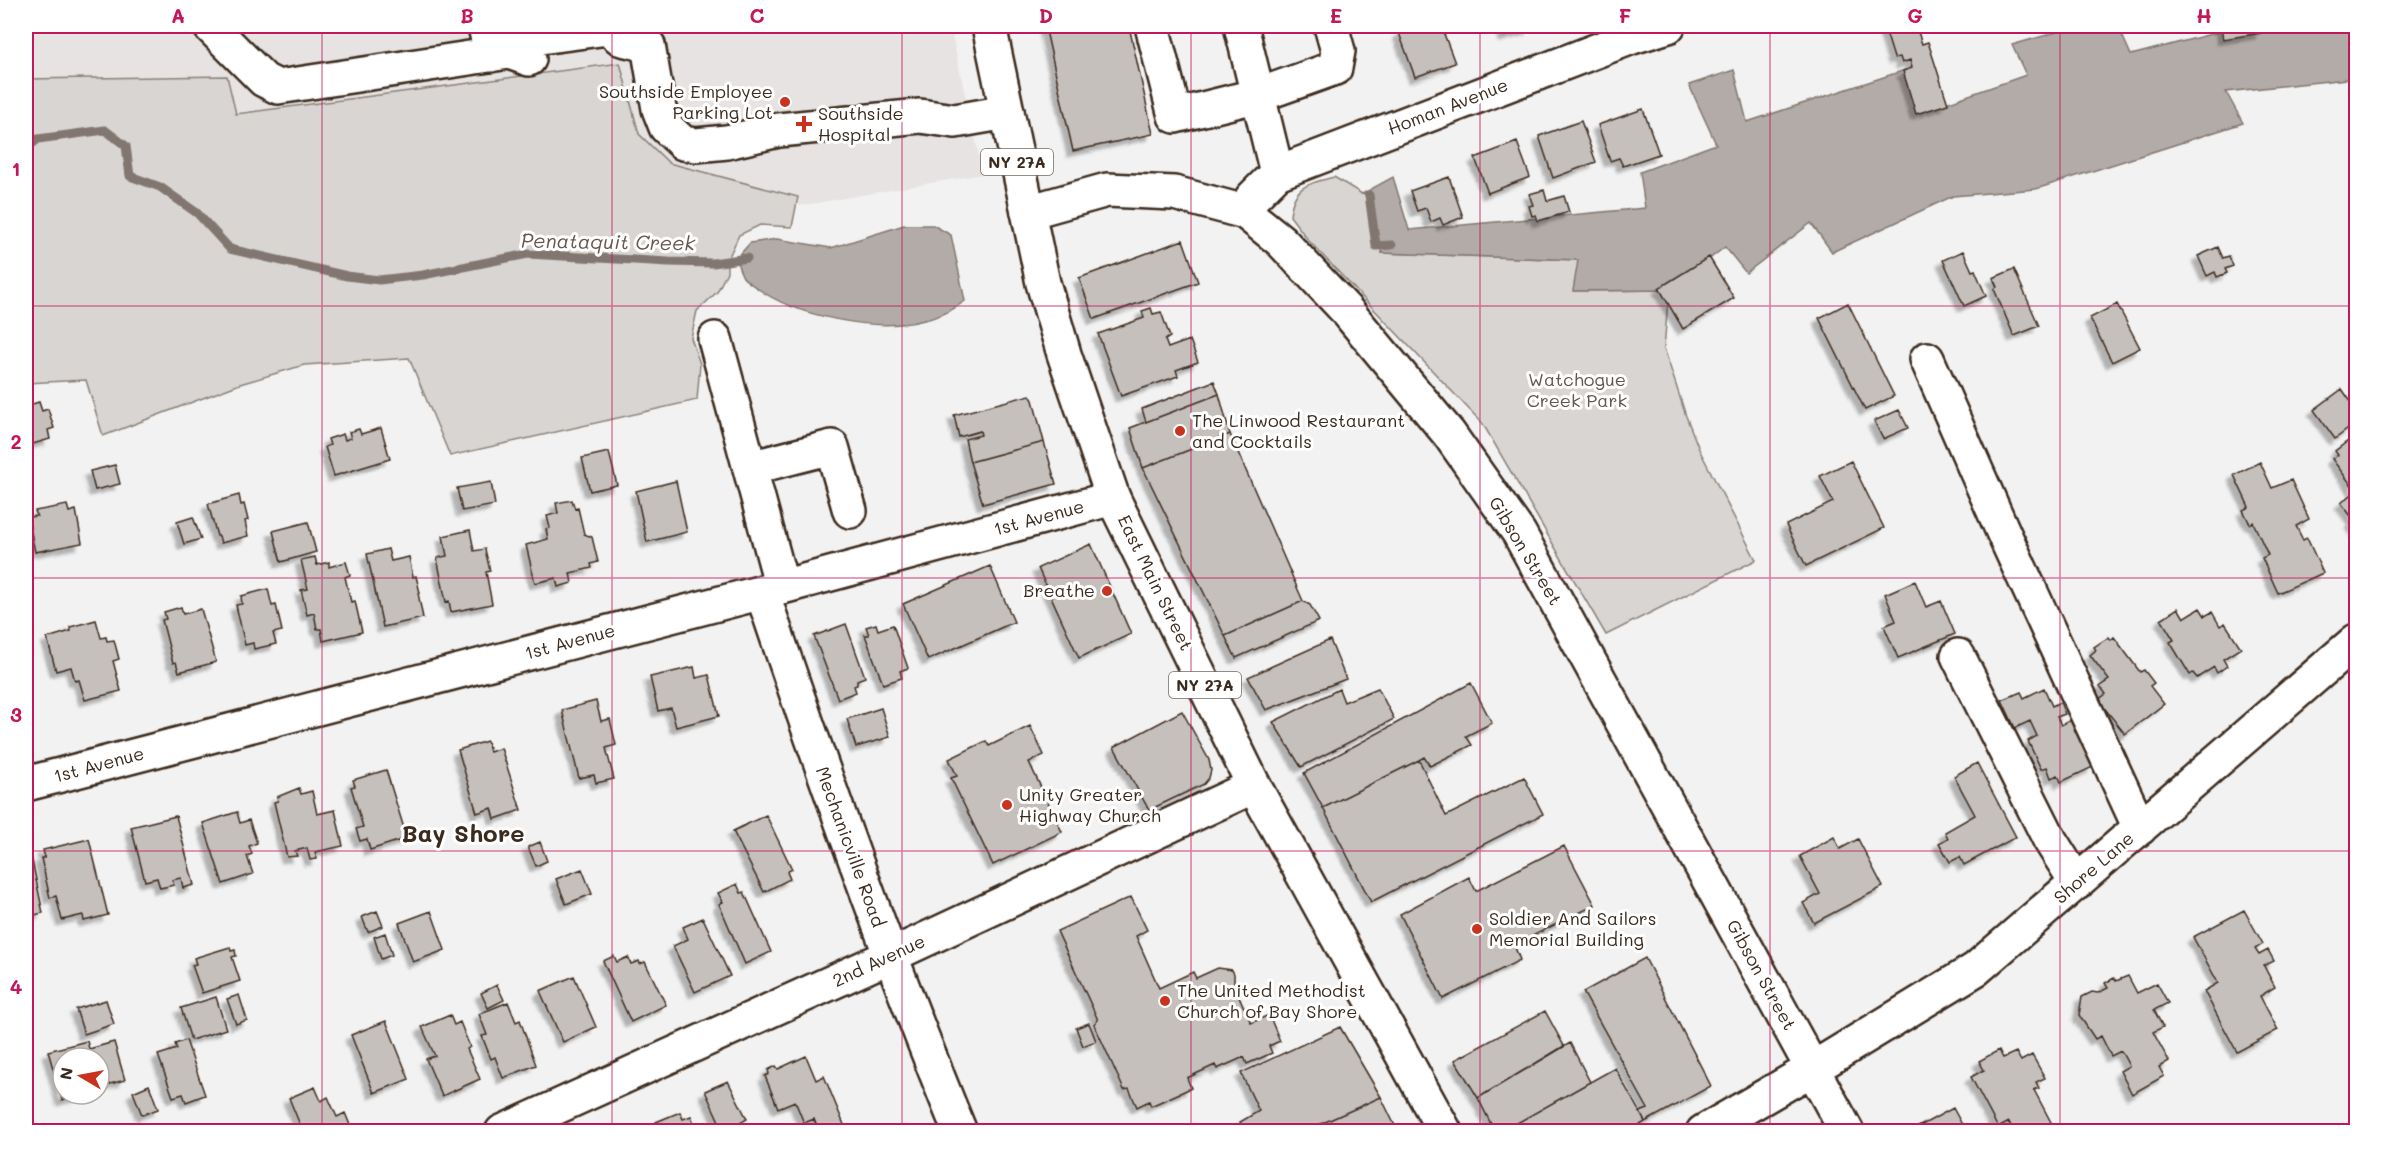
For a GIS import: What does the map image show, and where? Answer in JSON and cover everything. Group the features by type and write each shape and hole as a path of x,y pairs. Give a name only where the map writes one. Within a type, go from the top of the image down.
{"street":[{"path":"210,26 264,80 278,87 495,44 608,28 622,39 648,45 659,109 666,127 683,143 696,145 780,130 920,116 955,121 1007,112"},
{"name":"East Main Street","path":"989,26 1043,283 1113,498 1254,786 1445,1131"},
{"path":"1152,26 1175,116 1259,95 1335,68 1338,51 1331,26"},
{"path":"1241,26 1277,173"},
{"name":"Homan Avenue","path":"1245,212 1252,198 1277,173 1631,32 1668,26"},
{"name":"Gibson Street","path":"1028,212 1107,190 1174,193 1245,212 1281,241 1346,310 1421,397 1519,533 1847,1131"},
{"name":"Mechanicville Road","path":"715,339 750,468 772,589 819,762 890,956 960,1131"},
{"path":"1927,359 2004,534 2140,828"},
{"path":"750,468 832,447 850,511"},
{"name":"1st Avenue","path":"26,784 1113,498"},
{"name":"Shore Lane","path":"1703,1131 1812,1069 1976,969 2356,641"},
{"path":"1958,656 2050,840 2077,883"},
{"name":"2nd Avenue","path":"502,1131 890,956 1254,786"}],"shaded area":[{"name":"Southside Hospital","path":"26,26 950,26 983,174 799,206 798,197 669,163 639,134 620,63 235,114 227,76 26,79"},
{"path":"2078,26 2118,26 2131,55 2242,26 2356,26 2356,78 2226,92 2243,123 2036,189 1953,196 1832,252 1811,223 1746,273 1725,247 1669,290 1573,291 1578,260 1382,253 1369,196 1362,194 1393,177 1409,230 1645,208 1640,172 1716,144 1689,85 1734,70 1747,122 1905,70 1918,113 2026,75 2012,45"},
{"path":"904,225 933,225 951,235 965,301 938,316 901,324 858,323 835,319 792,307 773,298 744,278 736,259 750,243 777,239 831,248"}],"green space":[{"path":"620,63 639,134 669,163 798,197 792,227 760,225 739,235 727,261 727,272 717,292 697,311 691,338 700,364 697,400 450,456 409,358 304,365 240,384 103,436 86,380 26,383 26,79 227,76 236,114"},
{"name":"Watchogue Creek Park","path":"1334,177 1362,194 1369,195 1382,253 1579,260 1574,291 1669,290 1664,348 1699,449 1756,560 1606,635 1483,424 1308,240 1290,216 1294,198 1298,192 1316,182"}],"building":[{"path":"1045,26 1129,26 1153,134 1073,151"},
{"path":"1404,26 1425,26 1426,30 1441,26 1455,63 1415,77 1399,33 1406,30"},
{"path":"1502,26 1529,26 1530,29 1504,36"},
{"path":"1884,26 1916,26 1922,44 1928,42 1948,104 1916,114 1903,71 1912,68 1910,60 1902,63 1900,57 1894,58"},
{"path":"2221,26 2260,26 2261,33 2223,39"},
{"path":"1643,109 1659,154 1623,166 1619,158 1610,161 1598,125"},
{"path":"1581,121 1596,162 1553,178 1539,136"},
{"path":"1517,142 1530,177 1488,193 1475,158"},
{"path":"1449,177 1463,217 1443,225 1440,218 1431,222 1426,208 1417,211 1410,191"},
{"path":"1544,190 1547,201 1564,196 1569,212 1538,221 1536,215 1532,216 1529,206 1533,205 1529,194"},
{"path":"1183,240 1198,282 1094,319 1079,278"},
{"path":"2218,247 2223,258 2229,256 2233,266 2225,269 2227,273 2217,277 2215,272 2207,276 2198,256"},
{"path":"1963,251 1972,271 1975,270 1986,296 1964,306 1943,260"},
{"path":"1709,257 1734,298 1683,329 1659,288"},
{"path":"2014,269 2039,326 2014,336 1994,289 1997,287 1993,278"},
{"path":"1848,303 1894,396 1865,410 1819,318"},
{"path":"2117,304 2140,348 2112,362 2090,318"},
{"path":"1151,308 1153,314 1161,312 1170,337 1165,340 1168,348 1190,340 1198,362 1176,370 1178,376 1121,396 1098,334 1144,318 1142,311"},
{"path":"1214,381 1219,394 1146,422 1142,409"},
{"path":"2342,389 2356,409 2356,423 2335,439 2314,410"},
{"name":"The Linwood Restaurant and Cocktails","path":"1219,394 1230,434 1143,468 1130,428"},
{"path":"1030,395 1044,442 970,462 965,439 981,435 980,431 959,437 954,415"},
{"path":"39,402 42,411 48,409 54,428 48,430 50,439 26,446 26,406"},
{"path":"1899,410 1908,428 1883,439 1874,421"},
{"path":"381,428 390,459 334,476 325,447 330,445 328,439 343,434 345,440 351,438 349,432 359,429 361,434"},
{"path":"1230,434 1303,601 1225,636 1143,468"},
{"path":"2348,441 2351,445 2356,441 2356,491 2332,459 2338,455 2335,451"},
{"path":"1044,442 1056,484 983,504 970,462"},
{"path":"609,452 617,485 590,491 582,458"},
{"path":"1851,461 1884,528 1806,566 1786,525 1833,502 1820,476"},
{"path":"2260,462 2272,488 2291,480 2309,519 2296,526 2303,540 2307,538 2323,573 2278,593 2262,558 2268,555 2253,522 2250,524 2243,510 2249,507 2234,475"},
{"path":"115,465 120,484 95,490 90,471"},
{"path":"676,481 687,532 647,542 636,491"},
{"path":"491,482 495,505 462,511 457,488"},
{"path":"2356,491 2356,531 2351,523 2355,521 2341,503"},
{"path":"239,495 248,520 245,521 248,536 221,543 208,504"},
{"path":"572,500 575,509 578,508 584,534 592,537 598,562 591,564 592,568 570,573 572,583 558,587 556,578 535,583 526,545 548,539 546,529 550,528 547,516 558,513 556,503"},
{"path":"67,505 69,512 76,510 82,543 35,552 28,517 37,516 35,511"},
{"path":"193,517 201,539 184,544 177,522"},
{"path":"308,522 316,552 281,562 273,531"},
{"path":"470,530 474,551 485,549 490,571 486,572 492,604 451,612 449,601 446,602 437,558 447,556 443,536"},
{"path":"1091,544 1131,634 1079,658 1038,568"},
{"path":"388,549 391,561 409,557 413,577 416,576 420,593 418,593 423,618 383,627 367,554"},
{"path":"315,557 317,565 329,562 329,567 346,562 350,575 345,577 351,602 355,601 362,632 323,641 321,629 317,629 314,613 307,615 301,590 308,589 301,560"},
{"path":"990,566 1014,622 928,660 903,604"},
{"path":"1915,581 1926,607 1941,601 1955,634 1898,658 1884,626 1896,621 1885,594"},
{"path":"268,589 272,606 276,605 282,631 273,633 276,644 254,649 253,643 245,645 236,605 242,604 241,596"},
{"path":"1303,601 1310,605 1319,621 1236,658 1225,636"},
{"path":"181,607 183,614 201,609 216,662 179,672 176,662 173,663 162,620 166,619 164,612"},
{"path":"2178,608 2184,618 2200,608 2205,616 2212,612 2220,626 2225,623 2241,648 2223,659 2227,666 2217,673 2214,667 2197,678 2193,673 2190,675 2170,642 2174,640 2161,619"},
{"path":"96,620 101,638 106,637 107,641 114,640 119,659 113,661 121,691 85,700 79,680 75,681 71,667 56,671 47,638 71,631 70,627"},
{"path":"846,624 865,677 857,680 857,685 854,686 856,692 838,699 814,636"},
{"path":"876,624 878,630 893,625 908,668 900,671 902,678 883,684 865,635 869,635 866,627"},
{"path":"2109,637 2111,640 2114,637 2140,672 2144,670 2154,683 2150,686 2164,704 2125,734 2098,700 2106,694 2100,686 2109,680 2090,655 2096,650 2094,647"},
{"path":"1330,640 1346,679 1266,710 1248,677"},
{"path":"694,667 696,678 709,675 719,716 676,727 671,708 658,711 650,677"},
{"path":"1471,683 1492,723 1466,736 1472,745 1430,766 1424,757 1323,808 1304,773"},
{"path":"1378,688 1394,719 1301,767 1273,722 1339,689 1344,702"},
{"path":"2044,688 2052,706 2060,702 2065,714 2057,717 2061,725 2071,720 2093,767 2061,782 2058,775 2051,778 2047,767 2041,769 2028,741 2037,736 2030,721 2015,728 2002,700 2021,692 2024,698"},
{"path":"596,701 601,721 610,719 616,745 606,748 614,779 596,783 594,775 579,778 562,710"},
{"path":"881,708 890,737 856,747 847,719"},
{"path":"1182,711 1209,760 1211,770 1209,778 1204,784 1149,810 1114,747"},
{"name":"Unity Greater Highway Church","path":"1030,726 1044,755 1029,762 1062,832 993,865 951,778 957,776 949,759 986,741 989,746"},
{"path":"487,741 490,752 501,748 521,810 495,819 492,808 477,813 458,750"},
{"path":"1419,760 1446,816 1524,777 1543,814 1371,902 1323,808"},
{"path":"1977,763 2016,837 1964,865 1960,857 1950,862 1939,843 1948,838 1945,832 1975,815 1954,776"},
{"path":"386,770 407,838 370,850 367,839 360,841 356,829 363,827 351,787 355,786 353,780"},
{"path":"299,788 301,794 312,791 317,814 335,810 343,846 315,852 317,859 310,860 307,848 295,851 297,856 287,857 274,802 278,801 277,797"},
{"path":"237,812 240,823 249,820 257,843 249,846 252,854 247,856 253,874 223,884 203,823"},
{"path":"766,815 792,869 787,872 790,879 764,892 733,831"},
{"path":"176,816 194,885 183,888 181,878 172,880 174,885 160,888 157,878 145,881 131,827"},
{"path":"1834,837 1840,849 1858,839 1883,887 1814,923 1803,903 1820,894 1800,856"},
{"path":"89,839 108,915 84,921 83,915 62,920 56,896 50,898 41,858 45,858 43,850"},
{"path":"28,841 43,913 26,917 26,842"},
{"path":"540,842 547,861 536,866 528,847"},
{"name":"Soldier And Sailors Memorial Building","path":"1564,846 1595,905 1514,945 1520,960 1443,999 1400,914 1469,877 1476,891"},
{"path":"582,869 592,894 566,904 556,879"},
{"path":"737,884 741,893 744,892 771,952 745,964 719,904 723,902 718,893"},
{"name":"The United Methodist Church of Bay Shore","path":"1131,897 1147,930 1136,936 1159,988 1193,972 1196,978 1218,968 1232,970 1234,985 1251,1023 1269,1015 1280,1041 1269,1046 1272,1053 1247,1064 1244,1057 1217,1069 1215,1065 1187,1078 1191,1088 1151,1106 1149,1101 1137,1107 1129,1089 1124,1090 1094,1024 1098,1020 1057,931"},
{"path":"2244,910 2263,944 2255,949 2259,955 2268,950 2274,961 2264,966 2275,987 2260,996 2278,1030 2237,1052 2204,991 2218,983 2193,937"},
{"path":"377,911 383,926 368,932 362,917"},
{"path":"431,911 445,950 413,962 399,923"},
{"path":"703,918 730,976 695,992 673,946 688,939 683,927"},
{"path":"385,933 392,955 381,959 374,937"},
{"path":"230,947 231,951 235,950 236,956 232,957 240,981 202,993 192,965 196,964 194,958"},
{"path":"614,956 617,962 628,957 631,964 639,961 640,964 645,962 666,1005 631,1022 603,961"},
{"path":"1645,958 1711,1086 1645,1122 1640,1112 1648,1109 1583,992"},
{"path":"574,976 596,1027 563,1042 540,991"},
{"path":"2128,976 2137,993 2157,983 2168,1003 2154,1010 2163,1027 2153,1032 2169,1061 2159,1067 2164,1076 2132,1094 2120,1071 2129,1066 2121,1051 2111,1056 2101,1036 2095,1039 2079,1015 2082,997 2108,988 2105,983 2114,978 2116,981"},
{"path":"497,985 504,1000 488,1008 481,993"},
{"path":"239,995 247,1020 236,1024 227,999"},
{"path":"216,997 226,1029 191,1040 181,1008"},
{"path":"106,1000 114,1024 84,1034 76,1009"},
{"path":"508,1002 516,1022 520,1020 536,1065 503,1078 495,1057 491,1059 482,1036 487,1035 479,1014"},
{"path":"1545,1011 1564,1046 1478,1098 1455,1060"},
{"path":"450,1015 454,1025 460,1022 470,1047 467,1049 480,1079 442,1096 426,1059 435,1056 422,1027"},
{"path":"386,1021 409,1079 374,1093 351,1035"},
{"path":"1089,1023 1096,1041 1083,1046 1076,1028"},
{"path":"1340,1027 1381,1097 1303,1132 1245,1132 1240,1122 1259,1111 1241,1073"},
{"path":"186,1040 205,1095 186,1102 183,1094 173,1097 158,1055 177,1049 175,1044"},
{"path":"87,1041 88,1046 68,1046"},
{"path":"114,1042 125,1080 111,1084 111,1046 100,1046"},
{"path":"1570,1043 1590,1082 1501,1132 1495,1132 1478,1098"},
{"path":"1999,1050 2003,1058 2016,1052 2021,1061 2032,1055 2045,1078 2036,1082 2039,1088 2034,1090 2053,1126 2043,1132 2022,1132 2021,1129 2014,1132 2009,1122 1998,1128 1971,1077 1984,1070 1979,1061"},
{"path":"806,1056 816,1080 824,1076 847,1132 819,1132 814,1119 804,1123 795,1101 778,1108 765,1076 769,1074 768,1070 776,1066 778,1069"},
{"path":"1615,1068 1645,1122 1629,1132 1501,1132"},
{"path":"728,1081 747,1119 740,1123 744,1132 724,1132 705,1091"},
{"path":"149,1085 158,1109 142,1115 133,1092"},
{"path":"315,1087 321,1101 328,1097 337,1117 345,1113 353,1132 303,1132 289,1098"},
{"path":"1381,1097 1398,1132 1303,1132"},
{"path":"1953,1108 1966,1132 1909,1132"},
{"path":"680,1112 683,1119 691,1116 698,1132 661,1132 656,1122"}],"waterway":[{"name":"Penataquit Creek","path":"26,149 38,139 105,130 126,146 130,176 160,187 197,213 230,249 347,276 379,280 423,275 528,254 713,263 747,258"},
{"path":"1369,195 1376,246 1392,245"}],"place":[{"name":"Southside Employee Parking Lot","path":"785,102"},
{"name":"Southside Hospital","path":"804,124"},
{"name":"The Linwood Restaurant and Cocktails","path":"1180,431"},
{"name":"Breathe","path":"1107,591"},
{"name":"Unity Greater Highway Church","path":"1007,805"},
{"name":"Soldier And Sailors Memorial Building","path":"1477,929"},
{"name":"The United Methodist Church of Bay Shore","path":"1165,1001"}],"district":[{"name":"Bay Shore","path":"463,834"}]}
